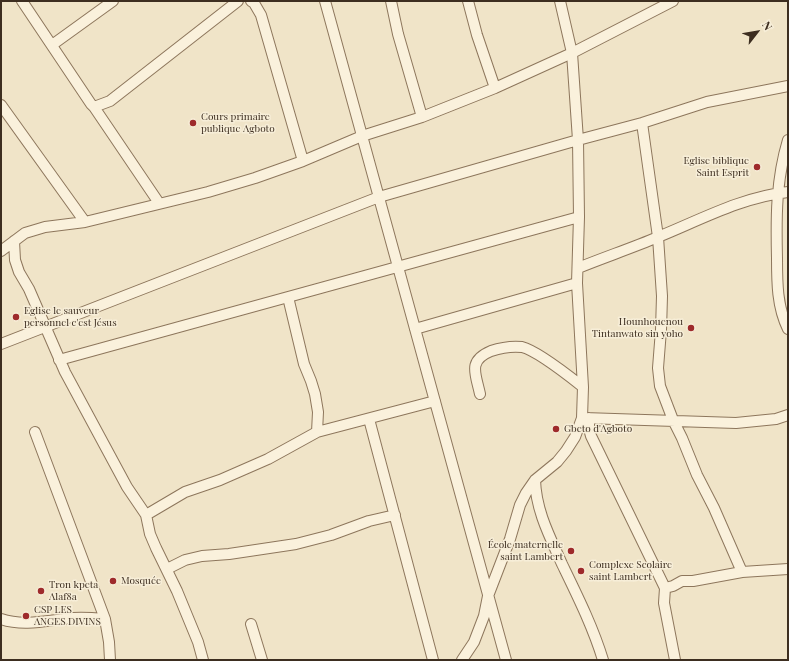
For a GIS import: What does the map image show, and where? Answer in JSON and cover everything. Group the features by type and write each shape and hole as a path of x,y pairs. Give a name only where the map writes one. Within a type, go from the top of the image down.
{"street":[{"path":"22,1 160,204"},
{"path":"52,45 113,1"},
{"path":"94,107 110,101 238,1"},
{"path":"251,1 254,3 261,15 303,161"},
{"path":"325,1 506,660"},
{"path":"391,1 398,34 422,117"},
{"path":"468,1 477,35 495,88"},
{"path":"560,1 572,53 578,140 579,217 577,283 585,418 591,436 665,588 664,603 675,660"},
{"path":"1,251 25,233 46,227 85,222 208,192 255,178 303,161 362,136 422,117 495,88 572,53 673,1"},
{"path":"1,344 379,197 642,123 707,102 788,86"},
{"path":"1,105 85,222"},
{"path":"642,123 658,238 662,296 658,368 660,386 697,475 714,508 742,572"},
{"path":"788,140 784,152 777,193 778,294 784,321 788,330"},
{"path":"578,268 658,238 716,212 777,193 788,192"},
{"path":"59,360 579,217"},
{"path":"14,241 15,260 19,272 29,289 59,360 106,449 146,515 150,534 167,569 198,642 203,660"},
{"path":"415,329 577,283"},
{"path":"288,297 304,364 315,394 318,412 317,432"},
{"path":"480,394 474,367 478,359 483,354 496,349 514,347 528,350 562,370 583,387"},
{"path":"146,515 185,492 220,480 268,459 317,432 435,401"},
{"path":"585,418 736,423 776,419 788,415"},
{"path":"462,660 474,642 484,616 488,596 510,539 520,505 526,493 536,480 557,462 566,451 585,418"},
{"path":"370,419 433,660"},
{"path":"35,432 104,619 109,642 110,660"},
{"path":"536,480 536,492 539,509 547,532 586,616 603,660"},
{"path":"167,569 185,560 202,556 229,554 296,544 331,535 369,521 395,515"},
{"path":"665,588 682,581 693,581 742,572 788,569"},
{"path":"1,619 9,622 21,623 75,618 104,619"},
{"path":"251,624 262,660"}],"place":[{"name":"Cours primaire publique Agboto","path":"193,123"},
{"name":"Eglise biblique Saint Esprit","path":"757,167"},
{"name":"Eglise le sauveur personnel c'est Jésus","path":"16,317"},
{"name":"Hounhouenou Tintanwato sin yoho","path":"691,328"},
{"name":"Gbeto d'Agboto","path":"556,429"},
{"name":"École maternelle saint Lambert","path":"571,551"},
{"name":"Complexe Scolaire saint Lambert","path":"581,571"},
{"name":"Mosquée","path":"113,581"},
{"name":"Tron kpeta Alaf8a","path":"41,591"},
{"name":"CSP LES ANGES DIVINS","path":"26,616"}]}
